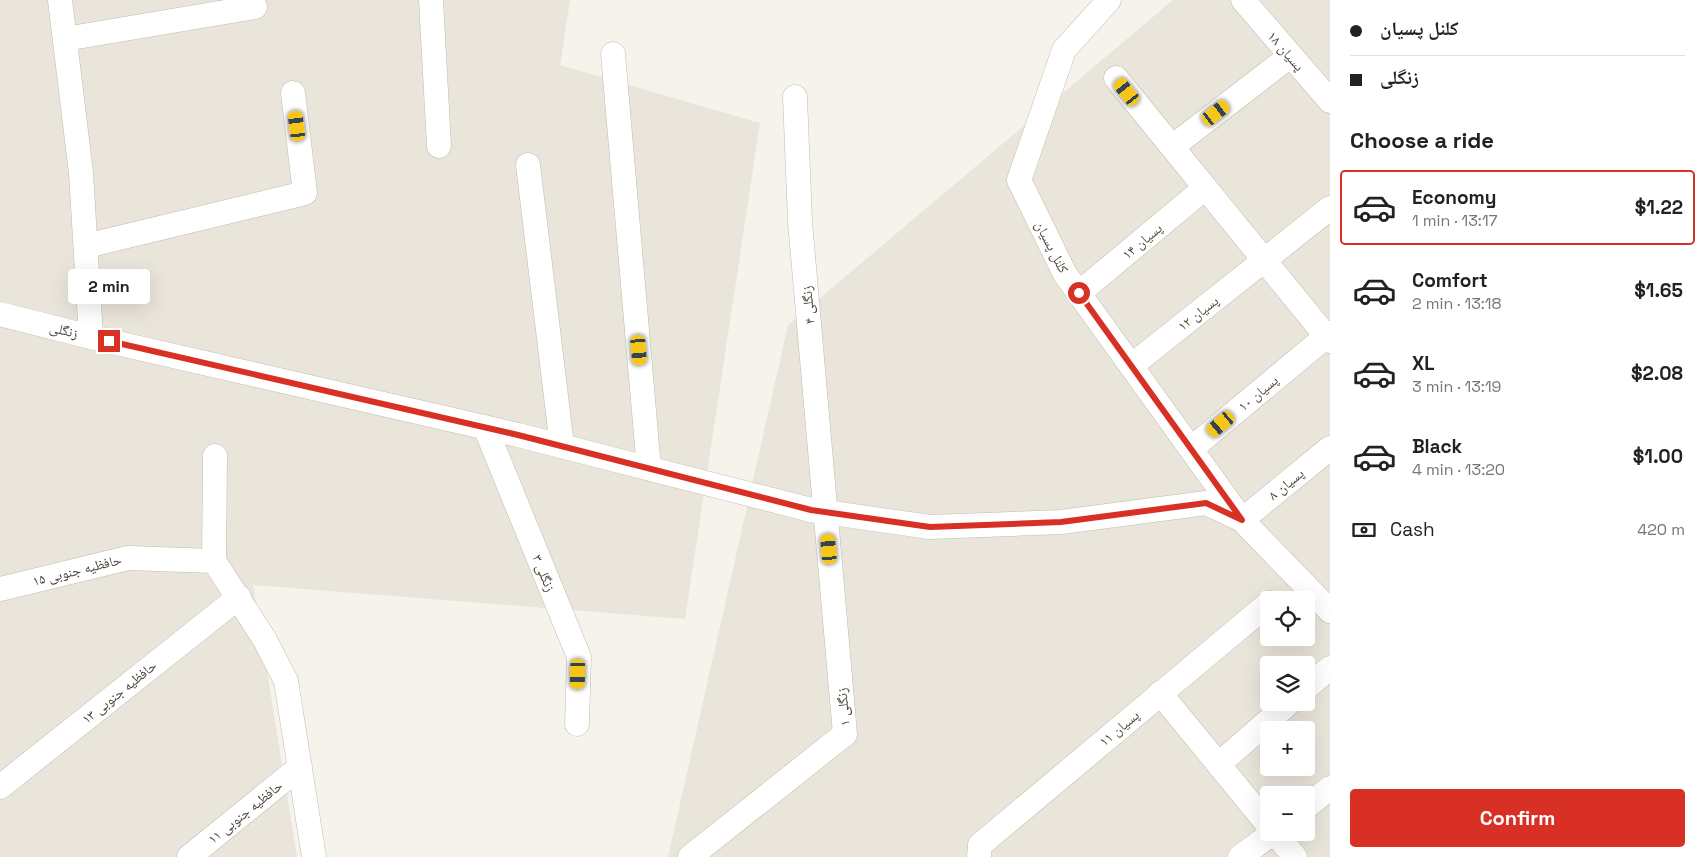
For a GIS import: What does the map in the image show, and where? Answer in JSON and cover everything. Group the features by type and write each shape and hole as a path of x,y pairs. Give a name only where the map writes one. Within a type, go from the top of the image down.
{"street":[{"path":"60,0 81,173 92,337"},
{"path":"432,0 439,146"},
{"name":"کلنل پسیان","path":"1109,0 1064,50 1019,180 1065,274 1242,520 1330,611"},
{"name":"پسیان ۱۸","path":"1243,0 1330,101"},
{"path":"65,40 255,6"},
{"path":"613,54 649,469"},
{"path":"1172,147 1290,56"},
{"path":"1116,78 1329,337"},
{"path":"86,246 305,193 293,93"},
{"name":"زنگلی ۴","path":"795,97 800,222 826,512"},
{"path":"528,165 562,446"},
{"name":"پسیان ۱۴","path":"1079,293 1205,188"},
{"name":"پسیان ۱۲","path":"1131,366 1330,208"},
{"name":"زنگلی","path":"0,314 92,337 485,427 811,510 930,527 1061,522 1206,503 1242,520"},
{"name":"پسیان ۱۰","path":"1191,449 1329,337"},
{"name":"زنگلی ۳","path":"485,427 579,657 577,724"},
{"name":"پسیان ۸","path":"1242,520 1330,448"},
{"path":"215,456 214,561 265,640 286,682 314,857"},
{"name":"زنگلی ۱","path":"690,857 845,734 826,512"},
{"name":"حافظیه جنوبی ۱۵","path":"0,589 128,558 214,561"},
{"path":"1283,591 1298,578"},
{"name":"حافظیه جنوبی ۱۳","path":"0,787 238,597"},
{"name":"پسیان ۱۱","path":"979,857 980,845 1260,610"},
{"path":"1315,680 1330,668"},
{"path":"1160,693 1260,815"},
{"path":"1219,764 1280,711"},
{"name":"حافظیه جنوبی ۱۱","path":"190,857 300,767"},
{"path":"1315,800 1330,788"},
{"path":"1240,857 1262,841"},
{"path":"1282,841 1295,857"}],"shaded area":[{"path":"0,0 570,0 560,65 760,123 685,619 253,585 297,857 0,857"},
{"path":"1173,0 1330,0 1330,857 668,857 788,325"}],"route":[{"path":"109,341 518,435 811,510 930,527 1061,522 1206,503 1242,520 1079,293"}]}
